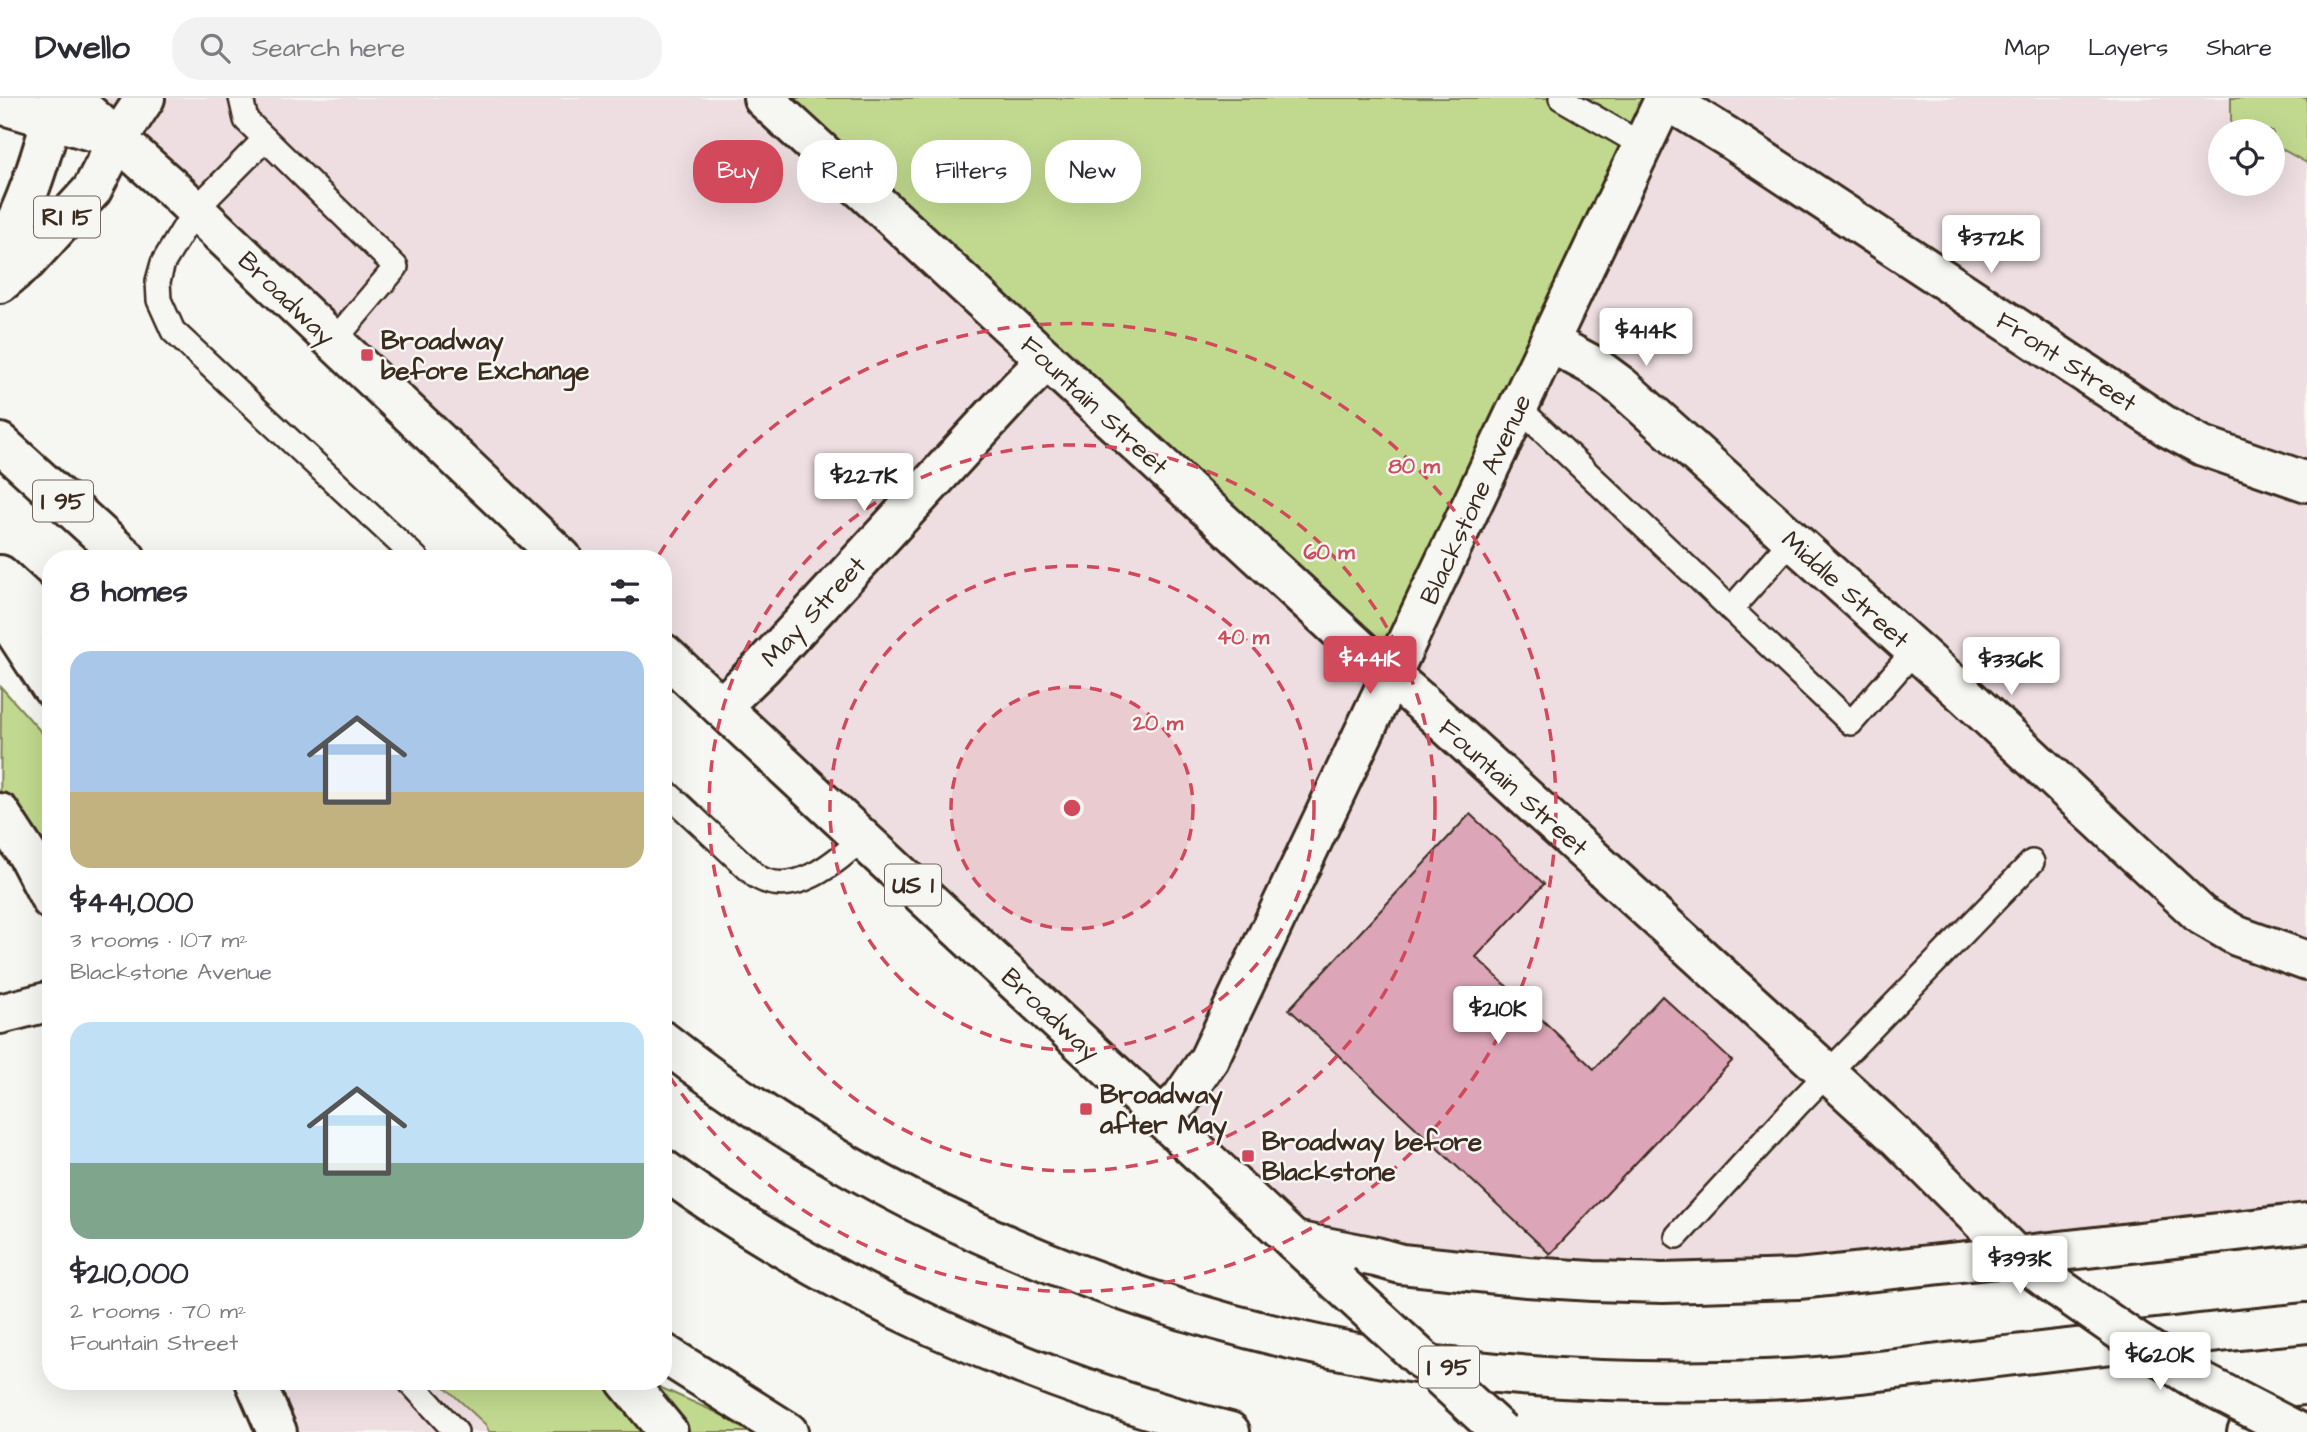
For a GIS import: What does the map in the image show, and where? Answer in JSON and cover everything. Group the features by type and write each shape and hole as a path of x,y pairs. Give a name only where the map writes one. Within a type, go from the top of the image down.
{"main road":[{"name":"RI 15","path":"0,283 27,261 92,190 118,139 145,98"},
{"name":"Fountain Street","path":"763,98 1363,652 1902,1142 2016,1256 2135,1341 2197,1380 2298,1432"},
{"name":"Blackstone Avenue","path":"1161,1117 1181,1099 1209,1059 1664,100"},
{"name":"Front Street","path":"1664,100 1726,136 2167,427 2203,446 2307,482"},
{"path":"0,104 60,105 118,139"},
{"path":"0,252 16,224 32,186 60,105"},
{"name":"Broadway","path":"118,139 554,550"},
{"name":"Middle Street","path":"1549,342 1594,366 1621,386 1915,650 2201,915 2236,936 2307,961"},
{"name":"May Street","path":"721,707 762,667 1047,360"},
{"name":"I 95","path":"0,443 117,550"},
{"path":"0,575 42,614"},
{"path":"0,610 42,673"},
{"name":"Broadway","path":"672,661 1501,1432"},
{"path":"0,813 42,883"},
{"path":"0,1014 42,1003"},
{"name":"I 95","path":"672,1047 805,1139 932,1210 996,1240 1065,1269 1199,1314 1267,1333 1404,1361 1482,1371 1602,1380 1769,1380 1880,1371 2307,1323"},
{"path":"672,1176 758,1233 823,1271 955,1335 1043,1373 1113,1398 1230,1432"},
{"path":"1294,1241 1401,1264 1593,1282 1687,1282 1798,1279 2307,1223"},
{"path":"672,1359 788,1432"},
{"path":"260,1390 277,1432"},
{"path":"633,1390 668,1432"},
{"path":"2247,1432 2307,1426"}],"lane":[{"path":"241,98 246,120 396,267 333,342"},
{"path":"1561,98 1642,145"},
{"path":"265,139 195,210 163,263 158,281 159,300 173,331 407,550"},
{"path":"1518,407 1851,723 1915,650"},
{"path":"1731,609 1792,540"},
{"path":"672,797 765,882 780,884 805,880 842,856 863,838"},
{"path":"1677,1236 1827,1073 2032,862"},
{"path":"416,1390 456,1432"}],"shaded area":[{"path":"58,98 2231,98 2231,119 2208,119 2208,196 2285,196 2285,151 2307,163 2307,1227 1851,1277 1315,1261 672,676 672,550 540,550"},
{"path":"238,1390 448,1390 487,1425 489,1432 255,1432"}],"green space":[{"path":"764,98 1655,98 1379,656 880,203 897,203 897,140 810,140"},
{"path":"2231,98 2307,98 2307,163 2285,151 2285,119 2231,119"},
{"path":"1,687 42,733 42,911 27,873 0,831"},
{"path":"448,1390 666,1390 760,1432 489,1432 486,1425"}],"building":[{"path":"1470,814 1544,884 1476,957 1594,1069 1662,996 1732,1061 1550,1254 1289,1009"}],"place":[{"name":"Broadway before Exchange","path":"367,355"},
{"name":"Broadway after May","path":"1086,1109"},
{"name":"Broadway before Blackstone","path":"1248,1156"}]}
